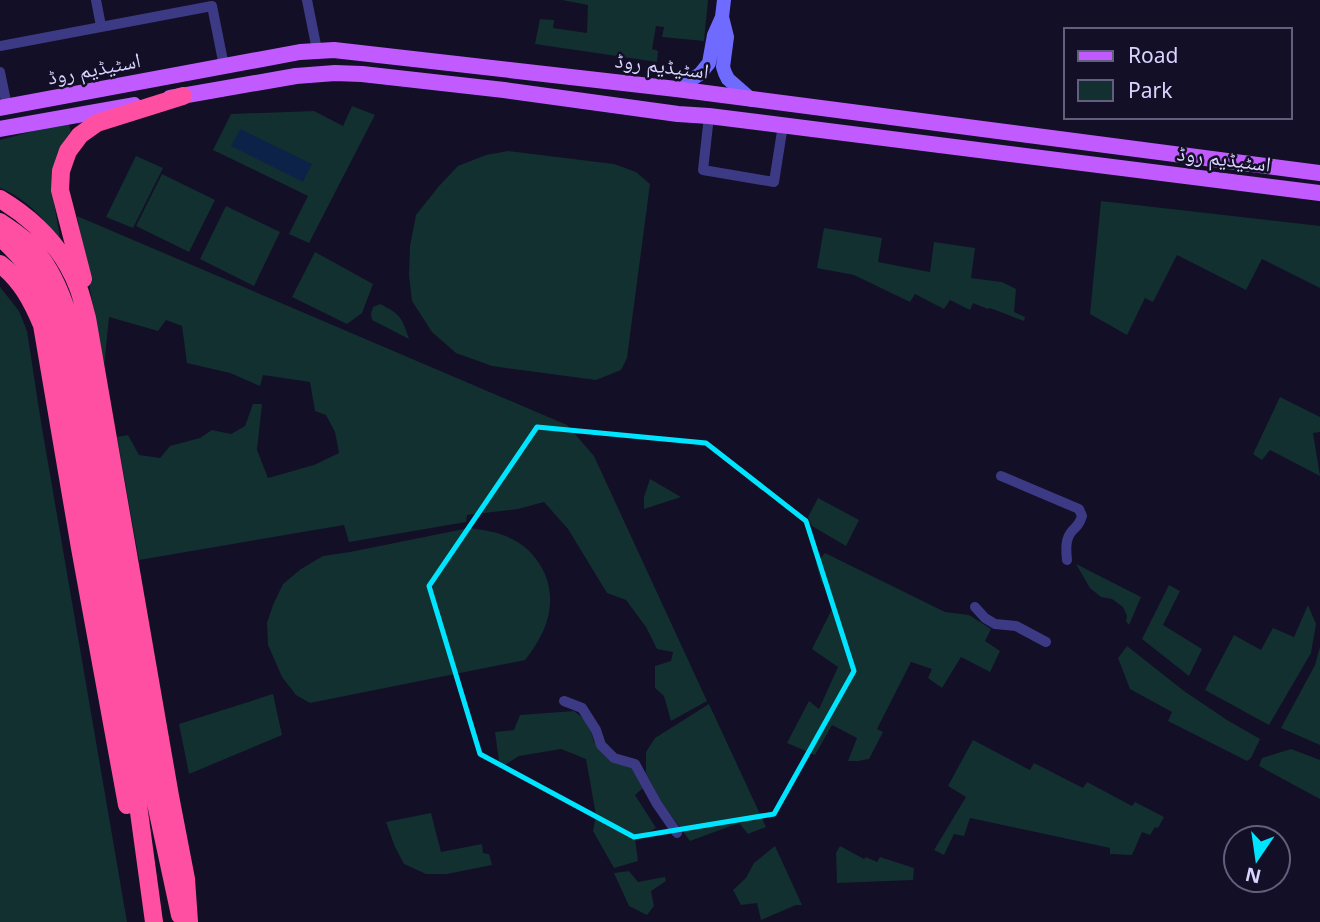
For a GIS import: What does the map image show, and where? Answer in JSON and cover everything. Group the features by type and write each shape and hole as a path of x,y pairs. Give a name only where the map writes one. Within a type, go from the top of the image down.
{"highway":[{"path":"85,312 83,276 60,190 61,171 68,151 80,135 97,123 183,96"},
{"path":"0,199 42,229 63,256 78,287 85,312 186,879 189,922"},
{"path":"0,222 31,246 49,270 64,301 73,330 152,922"},
{"path":"0,237 20,255 36,275 50,303 58,331 181,922"},
{"path":"0,264 11,272 30,297 42,325 79,548 152,922"}],"main road":[{"path":"723,0 722,17 727,37 724,73 733,85 752,100"},
{"path":"676,89 706,69 714,34 722,17"},
{"name":"اسٹیڈیم روڈ","path":"4,107 317,50 355,51 1005,130 1320,173"},
{"name":"اسٹیڈیم روڈ","path":"0,129 296,76 362,74 1320,191"}],"street":[{"path":"96,0 101,26"},
{"path":"307,0 317,50"},
{"path":"0,46 212,5 224,66"},
{"path":"0,72 4,107"},
{"path":"709,116 702,170 774,182 783,125"},
{"path":"1001,476 1079,509 1082,516 1079,525 1070,533 1066,545 1067,560"},
{"path":"975,607 995,624 1016,626 1046,642"},
{"path":"564,701 582,708 596,730 601,745 614,758 635,764 677,833"}],"highlighted area":[{"path":"537,427 706,443 806,521 854,671 774,814 634,837 480,754 429,586"}],"green space":[{"path":"562,0 708,0 704,41 662,37 664,27 656,26 652,49 658,51 657,62 535,44 540,19 554,20 553,28 587,33 588,5"},
{"path":"352,106 375,115 309,243 289,234 308,196 213,150 231,114 314,111 343,126"},
{"path":"63,123 69,125 71,131 62,144 54,202 60,238 26,203 0,188 0,140"},
{"path":"508,151 614,164 636,172 650,184 627,358 621,370 596,380 492,366 456,353 432,332 412,301 410,246 416,215 458,166 486,155"},
{"path":"136,156 163,168 133,228 106,217"},
{"path":"162,174 215,200 189,252 136,226"},
{"path":"1101,201 1320,226 1320,288 1262,259 1246,290 1177,255 1153,302 1145,298 1127,335 1090,314"},
{"path":"226,206 280,232 254,286 200,259"},
{"path":"77,216 567,425 594,456 707,701 671,721 664,696 655,688 655,666 671,661 673,652 657,649 646,627 626,600 607,593 568,529 544,502 518,509 467,515 466,522 349,542 344,525 139,560 117,437 128,435 139,455 160,458 170,446 200,438 212,430 231,434 245,426 253,404 262,404 257,450 268,478 314,465 339,453 335,432 326,415 315,411 310,382 263,375 260,386 230,373 187,363 182,326 166,320 158,331 109,317 104,368"},
{"path":"824,228 882,238 878,262 930,272 934,242 975,248 971,278 1002,282 1016,289 1014,312 1025,317 1024,321 973,303 970,310 950,300 944,309 915,294 910,302 854,275 817,268"},
{"path":"315,252 373,284 362,313 347,324 292,297"},
{"path":"0,287 19,311 27,331 127,922 0,922"},
{"path":"380,304 399,317 409,339 372,320 373,307"},
{"path":"1280,397 1320,417 1320,432 1313,433 1320,476 1270,450 1262,460 1253,454"},
{"path":"650,479 681,497 644,509 644,497"},
{"path":"818,498 859,520 846,546 812,526 808,517"},
{"path":"469,528 497,533 522,545 532,554 545,574 549,586 550,609 544,630 525,660 310,703 296,695 282,677 268,645 267,623 283,584 323,556"},
{"path":"825,553 945,612 969,615 991,629 985,641 1000,651 990,672 961,657 942,688 928,678 932,669 911,662 877,729 883,732 869,759 848,761 857,738 832,725 815,755 787,743 809,701 819,709 838,667 812,649 832,609 830,595 821,581 816,563"},
{"path":"1076,564 1141,597 1129,625 1123,607 1112,599 1101,597 1090,588"},
{"path":"1169,585 1180,591 1163,625 1202,649 1189,676 1142,639"},
{"path":"1308,605 1316,624 1311,653 1269,725 1205,690 1234,635 1261,650 1273,628 1294,637"},
{"path":"1127,646 1184,691 1260,739 1251,758 1247,761 1168,721 1172,712 1130,689 1118,658"},
{"path":"1320,647 1320,745 1281,728 1315,665"},
{"path":"273,694 282,735 189,774 179,724"},
{"path":"709,704 766,827 748,834 739,823 690,841 662,803 646,773 646,752 655,738"},
{"path":"574,711 589,723 594,742 612,761 632,768 643,788 635,795 656,828 635,839 638,861 614,868 593,831 596,815 586,759 561,749 519,756 500,768 495,732 514,730 520,715"},
{"path":"973,740 1030,770 1034,763 1083,788 1087,782 1132,806 1135,802 1164,817 1150,835 1142,832 1132,855 1110,854 1110,848 970,818 964,836 954,834 944,855 934,850 966,797 948,786"},
{"path":"1291,749 1320,760 1320,799 1259,766 1262,758"},
{"path":"431,813 441,852 482,844 483,853 489,854 492,865 447,874 426,874 404,864 386,822"},
{"path":"775,846 802,905 761,920 757,903 741,905 733,890 746,878 754,863"},
{"path":"840,846 864,859 866,857 877,862 880,857 914,868 913,880 837,883 836,853"},
{"path":"629,871 638,882 665,877 666,881 651,891 654,906 647,915 629,906 614,873"}],"water":[{"path":"240,129 312,164 303,182 231,146"}]}
